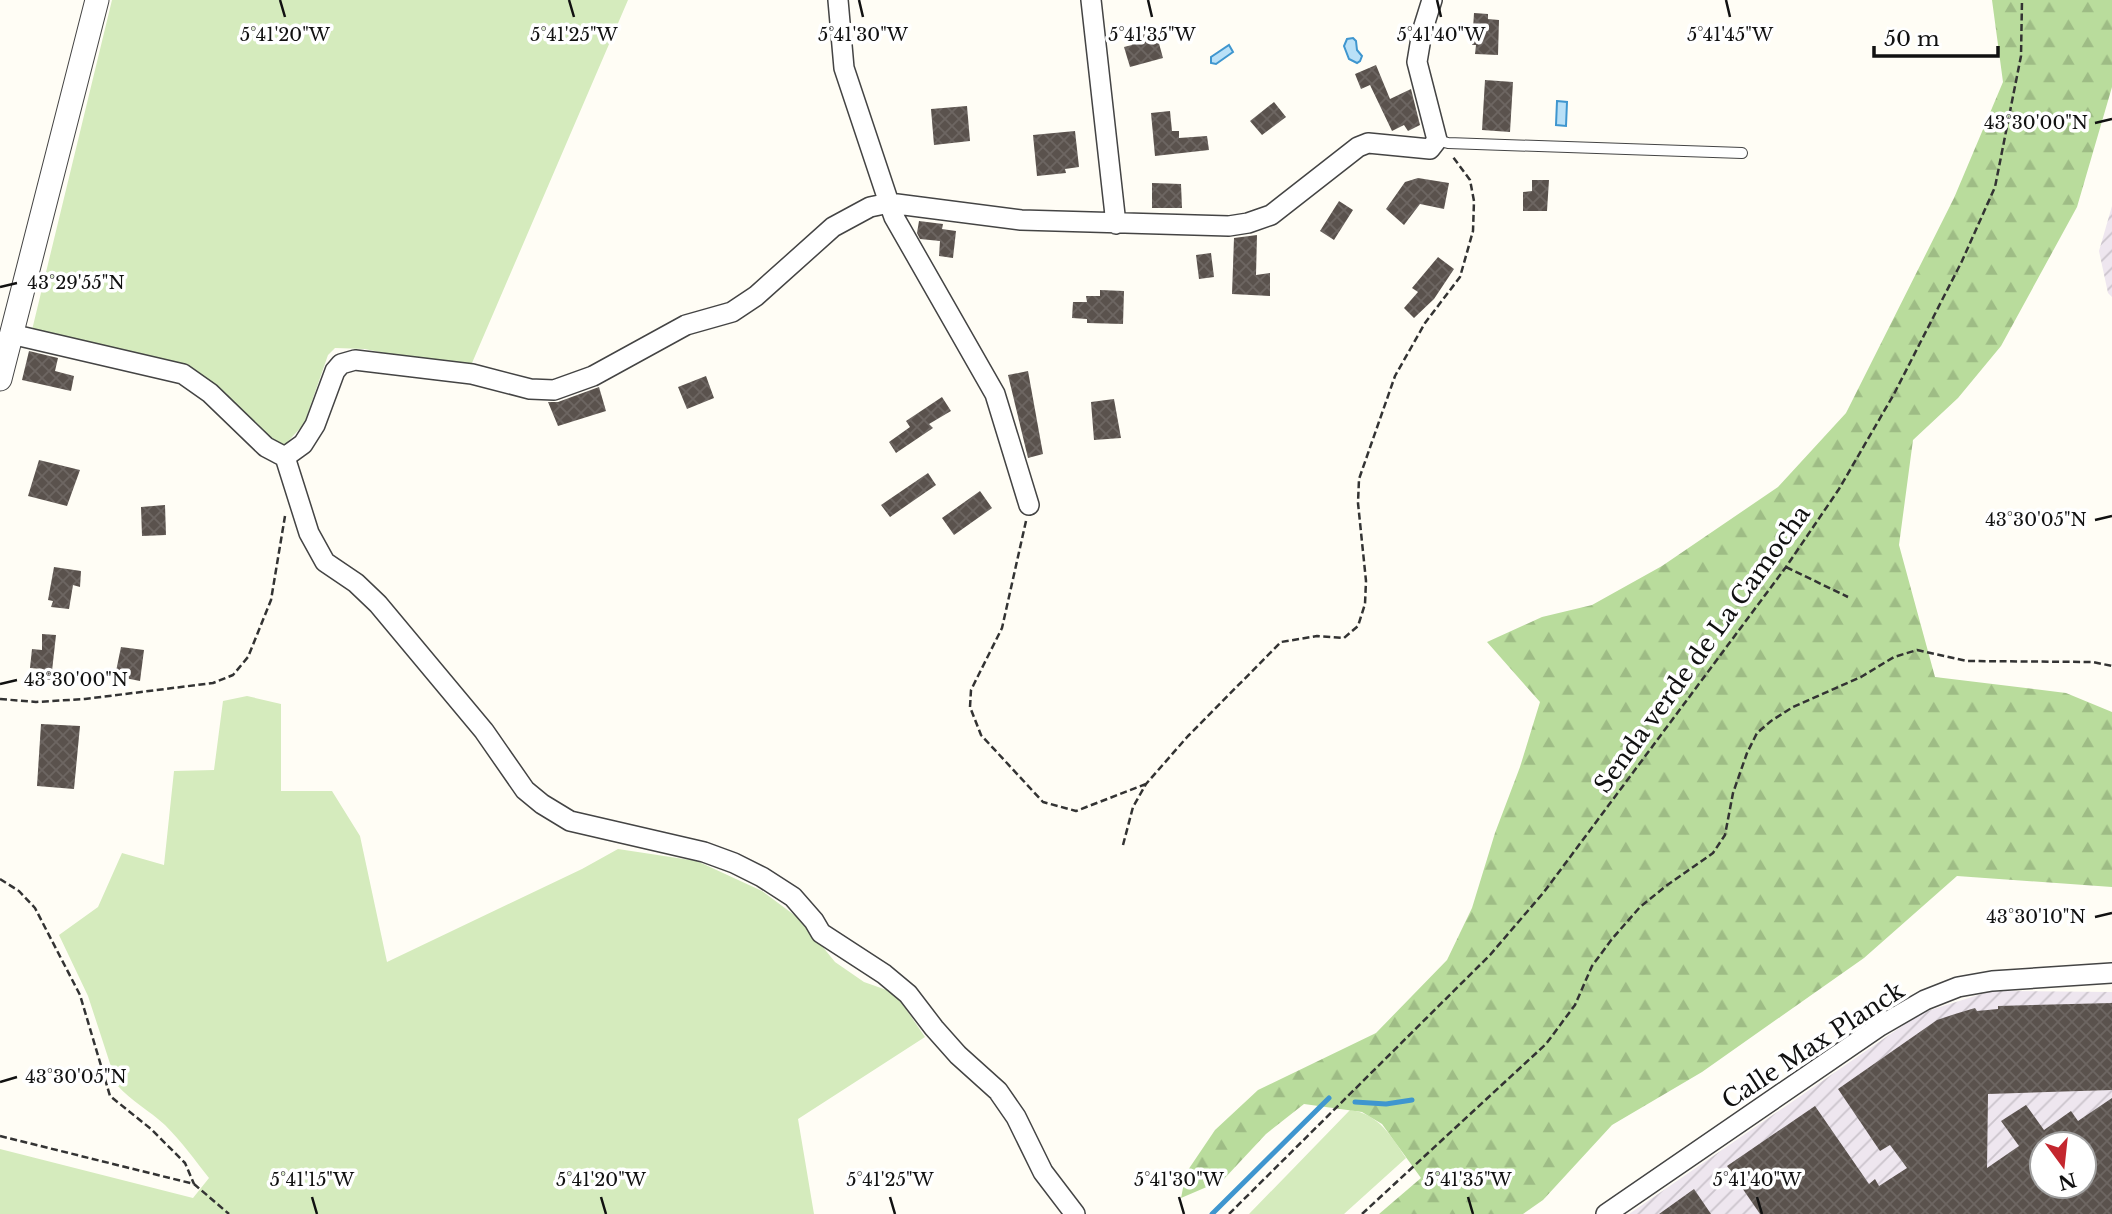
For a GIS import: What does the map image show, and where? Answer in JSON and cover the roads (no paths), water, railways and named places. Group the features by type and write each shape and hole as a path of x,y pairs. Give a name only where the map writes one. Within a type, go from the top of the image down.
{"street":[{"path":"0,379 97,0"},
{"path":"838,0 844,68 894,217 995,394 1029,505"},
{"path":"1091,0 1116,223"},
{"path":"285,457 303,444 315,425 335,371 341,364 355,360 454,371 530,389 554,390 593,376 686,325 733,312 833,228 870,207 889,203 1021,220 1229,226 1271,215 1358,147 1368,143 1434,144 1417,62 1422,32 1432,0"},
{"path":"11,334 183,374 210,393 266,447 285,457 309,533 325,562 356,583 378,604 484,731 525,790 570,821 704,852 762,877 793,897 821,933 884,974 908,994 950,1046 999,1091 1016,1117 1043,1172 1075,1214"},
{"name":"Calle Max Planck","path":"1606,1214 1880,1026 1925,1000 1958,987 1992,981 2112,973"}],"lane":[{"path":"1434,144 1742,153"}],"water":[{"path":"1353,38 1362,56 1357,63 1349,59 1344,46 1347,39"},
{"path":"1229,45 1233,52 1216,64 1211,63 1211,57"},
{"path":"1557,101 1567,102 1566,126 1556,125"}],"waterway":[{"path":"1212,1214 1329,1098"},
{"path":"1355,1102 1386,1104 1412,1100"}]}
